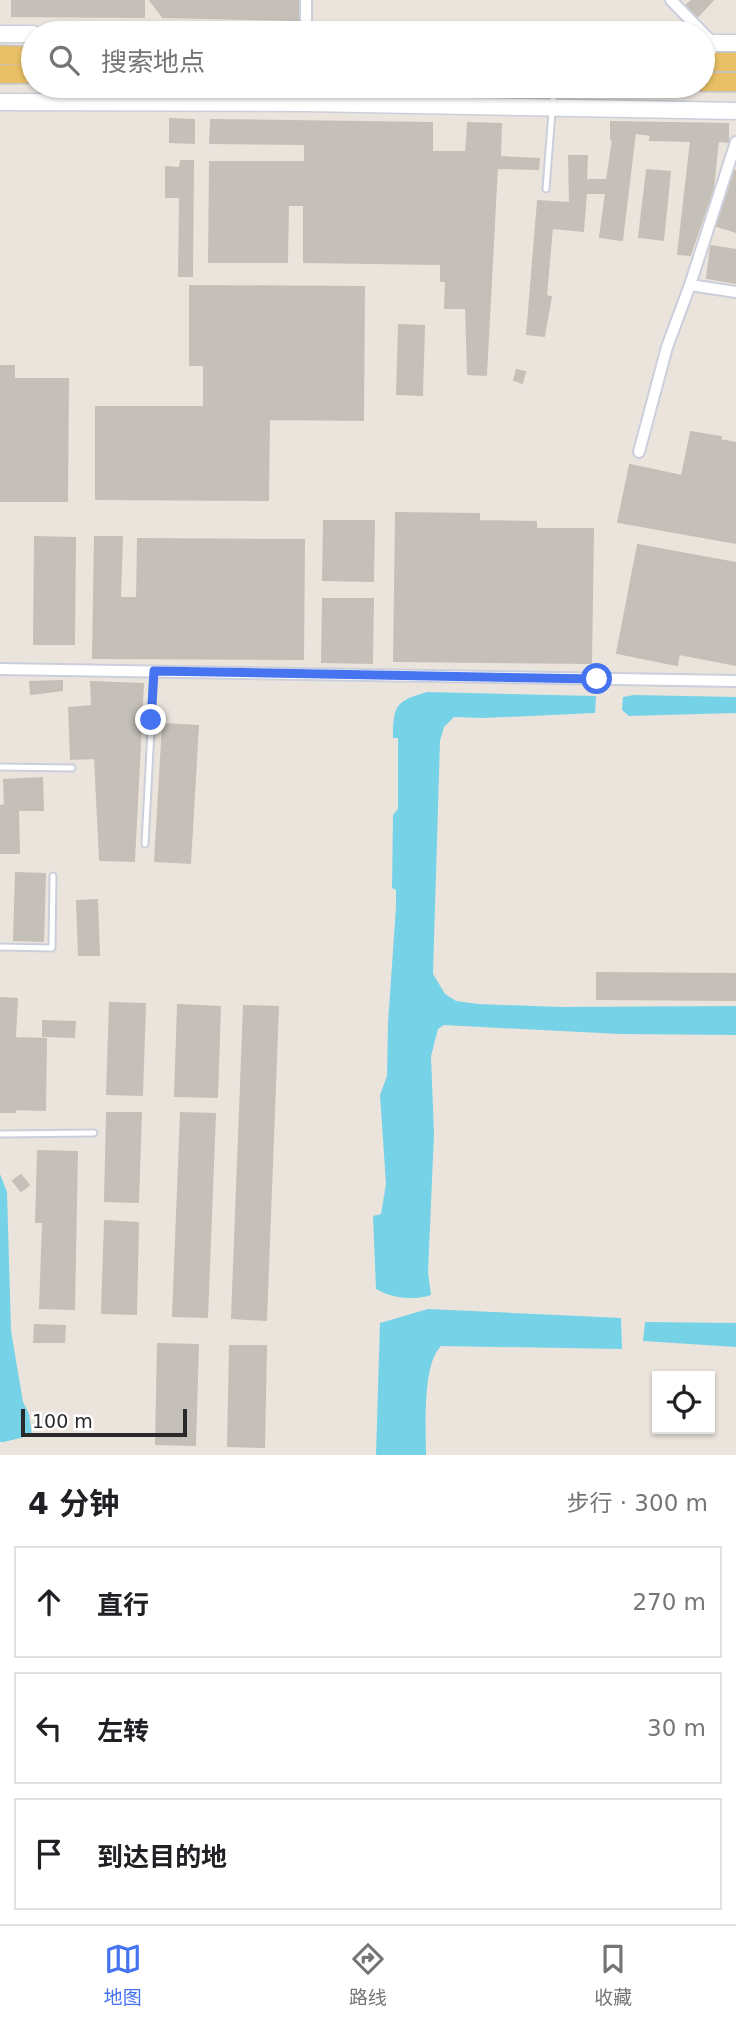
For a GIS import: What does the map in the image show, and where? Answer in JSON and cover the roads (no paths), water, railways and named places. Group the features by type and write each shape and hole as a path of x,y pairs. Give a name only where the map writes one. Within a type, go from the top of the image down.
{"main road":[{"path":"0,55 21,56"},
{"path":"715,62 736,62"},
{"path":"0,74 21,74"},
{"path":"715,82 736,82"}],"street":[{"path":"306,0 306,21"},
{"path":"671,0 694,21"},
{"path":"0,34 21,34"},
{"path":"715,43 736,43"},
{"path":"0,102 306,103 736,111"},
{"path":"639,452 667,347 736,142"},
{"path":"690,285 736,292"},
{"path":"0,669 736,681"}],"lane":[{"path":"546,189 553,98"},
{"path":"145,844 154,671"},
{"path":"0,767 72,768"},
{"path":"0,947 52,948 53,876"},
{"path":"0,1134 94,1133"}],"water":[{"path":"427,692 596,696 595,713 454,717 444,727 440,741 433,974 445,994 456,1001 478,1004 560,1007 736,1006 736,1035 620,1034 444,1025 438,1029 431,1056 434,1134 428,1272 431,1295 410,1298 376,1289 373,1216 381,1214 386,1184 380,1095 387,1076 396,907 396,890 392,888 393,815 398,809 398,738 393,738 394,718 398,706 403,702"},
{"path":"623,697 736,697 736,713 629,716 622,710"},
{"path":"0,1174 7,1192 11,1331 23,1402 29,1414 32,1435 4,1442 0,1442"},
{"path":"428,1309 621,1318 622,1349 441,1346 435,1355 428,1382 426,1455 376,1455 380,1323"},
{"path":"645,1322 736,1323 736,1347 643,1341"}]}
